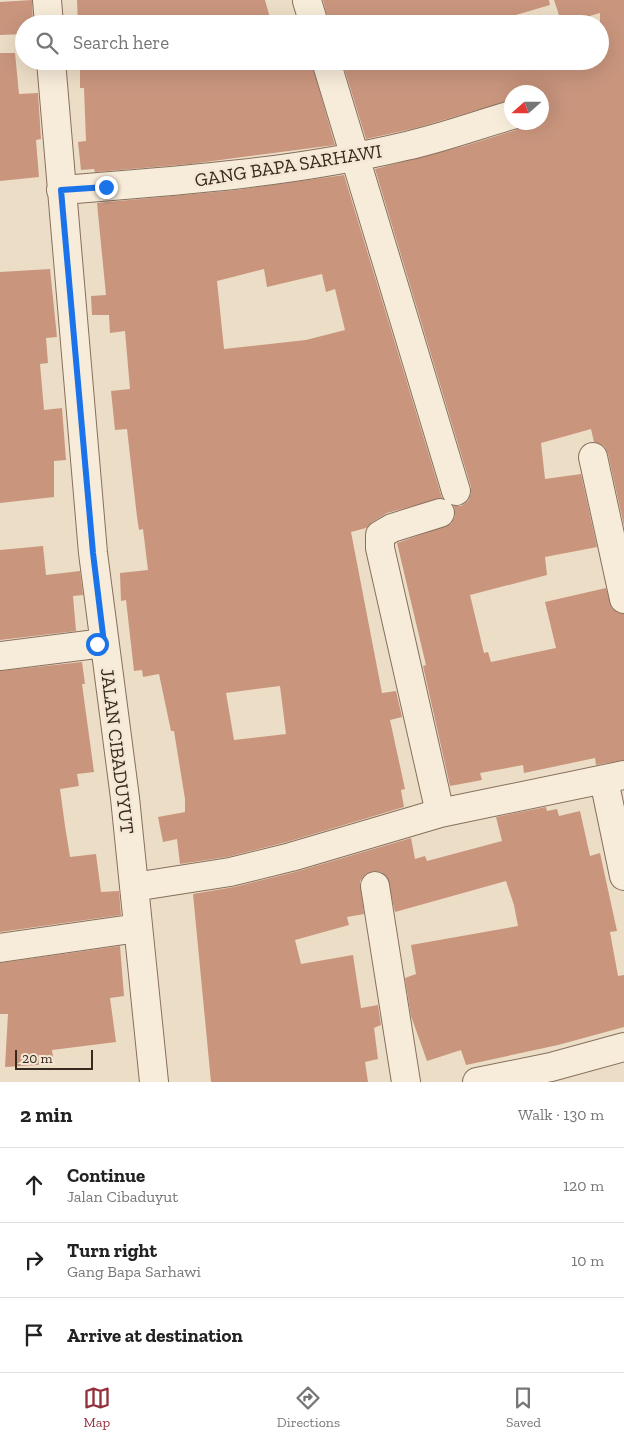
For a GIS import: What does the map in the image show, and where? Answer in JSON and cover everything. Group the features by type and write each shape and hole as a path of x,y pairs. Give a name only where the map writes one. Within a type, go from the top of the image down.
{"street":[{"path":"47,0 48,15"},
{"name":"JALAN CIBADUYUT","path":"53,70 61,190 93,553 126,798 154,1082"},
{"path":"329,70 356,157 448,502 380,535 440,814"},
{"name":"GANG BAPA SARHAWI","path":"61,190 236,176 356,157 408,146 504,117"},
{"path":"593,457 624,599"},
{"path":"0,656 104,643"},
{"path":"134,887 230,872 440,814 614,778 624,876"},
{"path":"375,886 406,1082"},
{"path":"0,948 138,928"},
{"path":"477,1082 553,1074 624,1047"}],"building":[{"path":"32,0 33,15 15,15 15,34 0,35 0,2"},
{"path":"77,0 265,0 269,15 78,15"},
{"path":"323,0 549,0 550,5 516,15 327,15"},
{"path":"554,0 624,0 624,526 608,454 604,446 594,442 591,429 541,443 545,479 581,474 597,547 545,557 547,575 470,595 484,653 488,652 491,662 556,648 545,602 606,588 612,609 624,614 624,760 596,765 595,758 524,773 523,765 480,773 482,780 450,786 423,666 426,665 397,543 451,524 455,516 454,506 461,506 468,501 471,487 375,169 464,146 516,130 549,130 549,85 504,85 504,102 416,128 366,139 345,70 609,70 609,15 600,15 600,13 593,15 559,15"},
{"path":"0,53 15,53 15,70 17,70 19,94 38,93 41,139 36,140 39,177 0,181"},
{"path":"80,70 314,70 335,145 190,164 95,172 94,169 81,170 78,142 86,141 84,88 80,88"},
{"path":"344,175 442,498 387,513 366,528 351,532 382,693 396,691 402,717 390,720 405,789 401,790 404,807 287,842 227,857 180,864 177,839 163,842 158,817 185,812 185,799 174,731 171,731 159,674 143,677 142,670 134,671 126,600 121,601 120,573 148,570 143,529 139,530 137,517 127,429 115,430 111,391 130,389 125,331 110,333 109,315 92,315 91,296 106,295 97,203 237,190","holes":["264,269 267,287 322,274 326,292 335,289 345,330 306,340 224,349 217,281","280,686 286,734 234,740 226,693"]},
{"path":"50,269 57,337 46,338 48,363 40,364 44,410 62,408 66,460 54,461 54,497 0,503 0,272"},
{"path":"43,546 46,575 80,571 83,595 73,596 76,631 0,640 0,550"},
{"path":"82,662 85,684 82,684 94,772 77,774 79,786 60,789 65,826 70,857 96,854 101,892 119,891 121,915 0,932 0,671"},
{"path":"546,807 547,811 557,809 559,816 580,811 590,856 600,853 617,931 610,932 618,976 624,975 624,1027 558,1045 466,1065 461,1050 427,1061 411,1016 405,978 416,974 411,945 518,926 514,905 506,881 395,912 387,877 381,872 373,871 366,874 360,881 364,914 347,917 349,925 295,940 301,964 353,955 361,1008 378,1005 381,1025 374,1028 378,1059 365,1062 368,1082 211,1082 193,894 234,887 295,872 411,838 415,859 425,856 427,861 502,841 496,817"},
{"path":"120,946 124,996 110,998 116,1042 52,1050 54,1064 5,1067 8,1014 0,1014 0,963"}],"route":[{"path":"97,644 104,643 93,553 87,467 61,190 106,187"}]}
